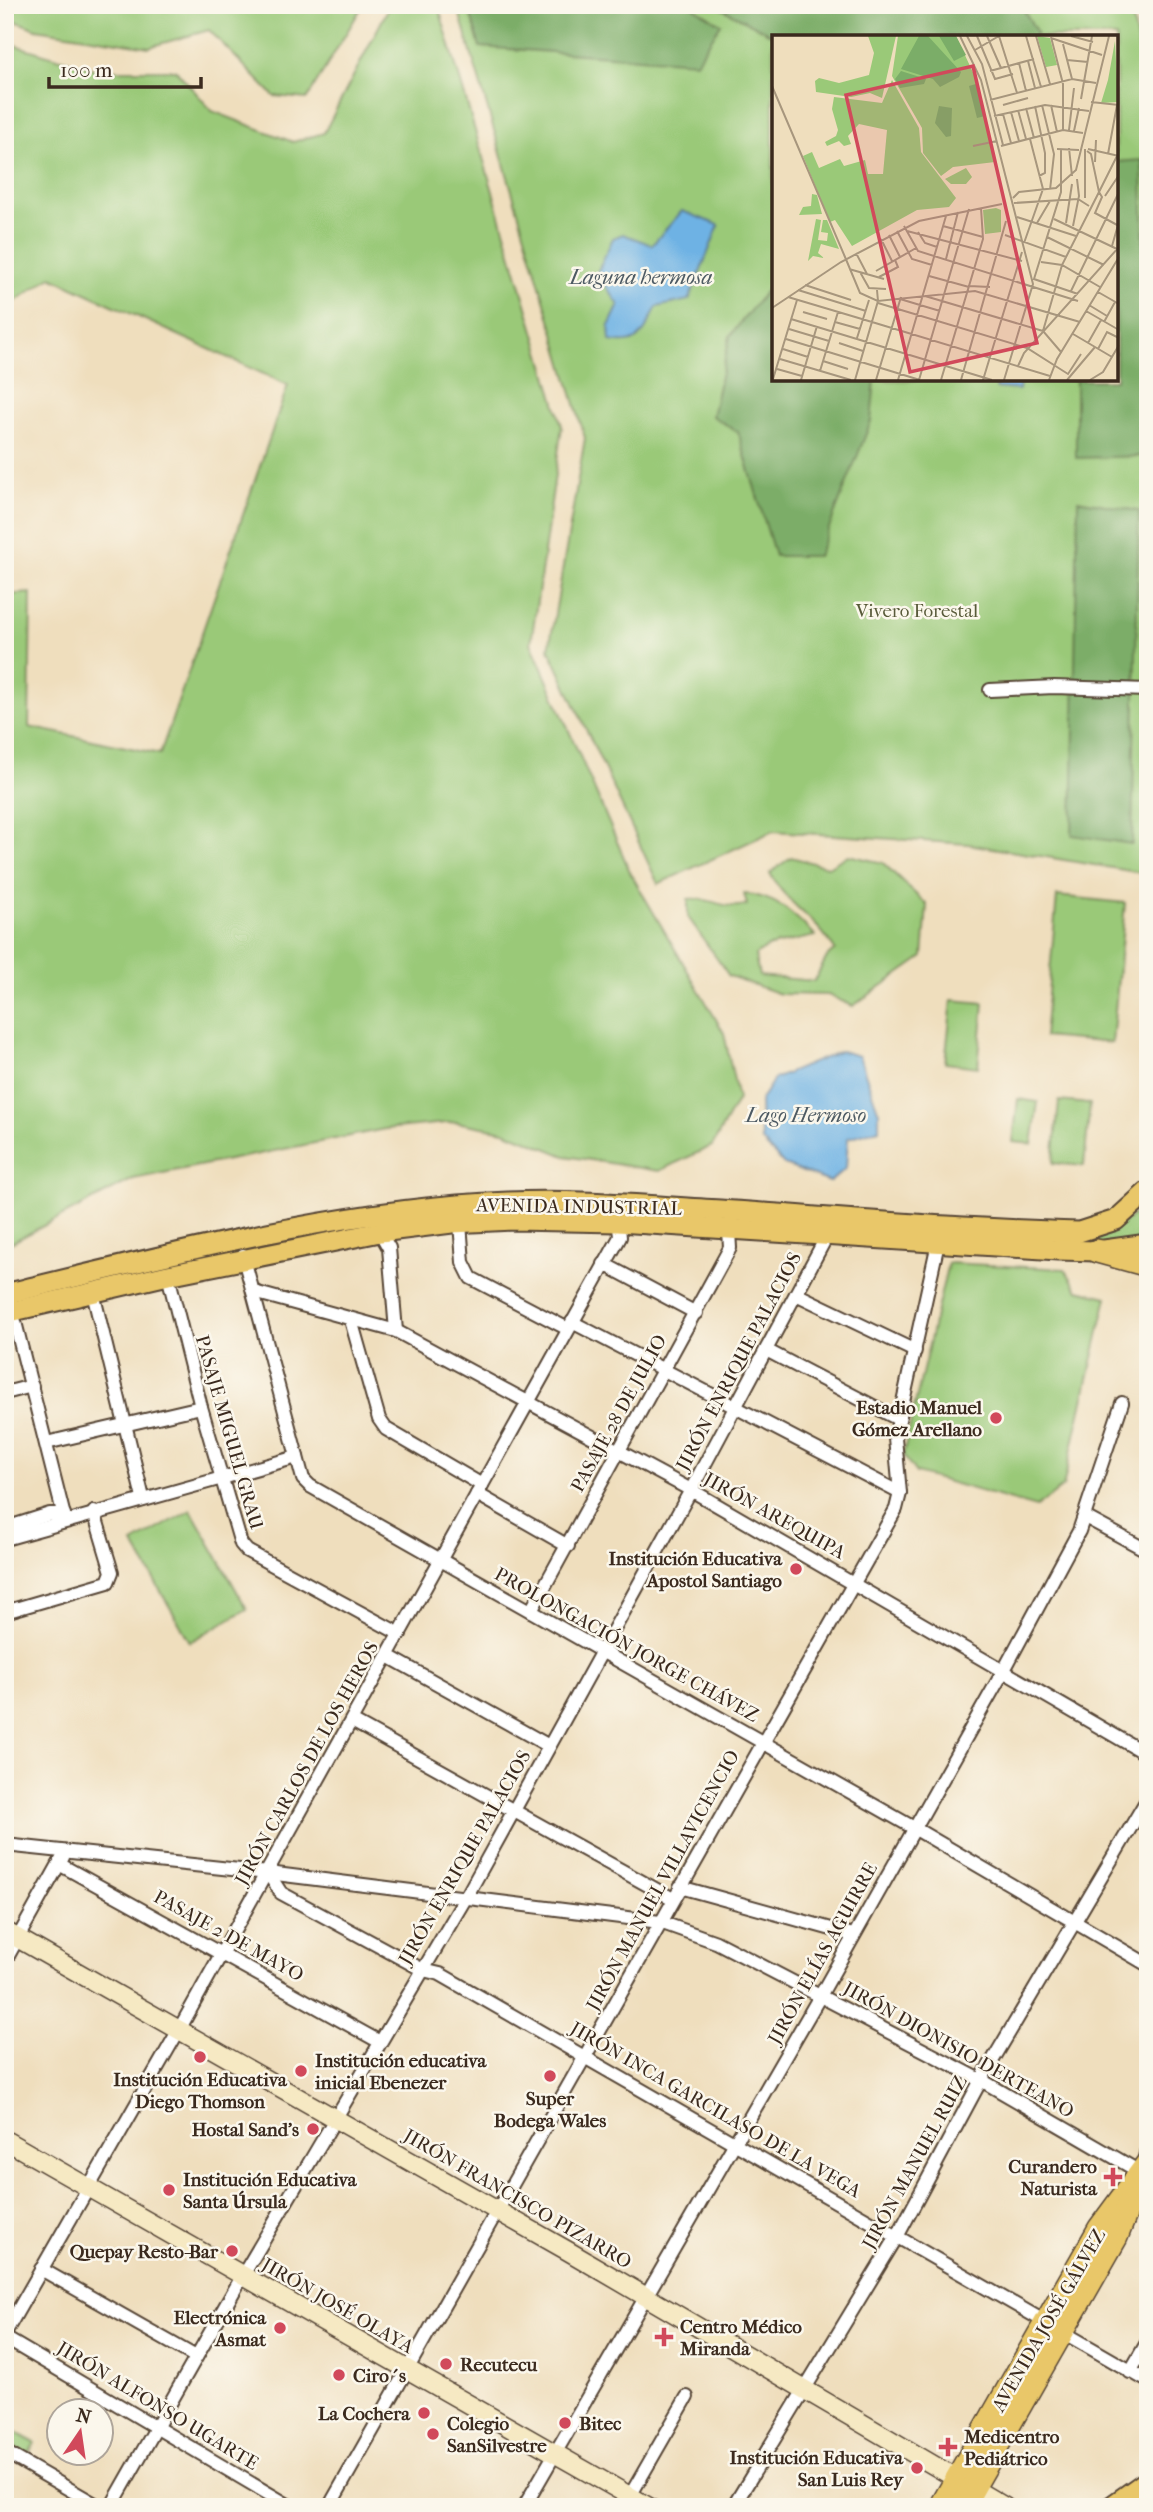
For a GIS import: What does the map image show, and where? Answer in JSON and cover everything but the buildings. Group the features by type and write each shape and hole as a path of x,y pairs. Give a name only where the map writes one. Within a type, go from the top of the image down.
{"highway":[{"path":"1097,1251 1148,1265"},
{"name":"AVENIDA JOSÉ GÁLVEZ","path":"941,2507 964,2491 1053,2328 1100,2228 1145,2171"}],"main road":[{"name":"AVENIDA INDUSTRIAL","path":"7,1306 93,1293 168,1275 242,1250 460,1223 618,1213 836,1218 1079,1232 1116,1220 1148,1191"},
{"name":"AVENIDA INDUSTRIAL","path":"7,1306 379,1214 510,1202 618,1213 729,1230 1097,1251 1148,1244"},
{"path":"1110,2507 1148,2480"}],"street":[{"path":"990,690 1054,687 1148,690"},
{"name":"JIRÓN CARLOS DE LOS HEROS","path":"5,2336 268,1872 620,1237 618,1213"},
{"name":"JIRÓN ENRIQUE PALACIOS","path":"111,2507 243,2275 465,1899 691,1490 836,1218"},
{"path":"460,1223 463,1262 471,1278 663,1369 900,1493"},
{"name":"PASAJE 28 DE JULIO","path":"531,1611 730,1248 729,1230"},
{"path":"380,1232 389,1248 396,1331"},
{"path":"900,1493 895,1458 898,1419 938,1243"},
{"name":"PROLONGACIÓN JORGE CHÁVEZ","path":"242,1250 303,1479 310,1486 439,1562 531,1611 914,1828 1148,1965"},
{"path":"604,1265 696,1313"},
{"name":"PASAJE MIGUEL GRAU","path":"168,1275 201,1407 242,1544 247,1551 400,1634"},
{"name":"JIRÓN AREQUIPA","path":"254,1292 396,1331 691,1490 854,1582 1148,1755"},
{"path":"93,1293 143,1498"},
{"path":"796,1294 915,1350"},
{"path":"7,1306 32,1386 64,1517"},
{"path":"351,1320 379,1419 386,1429 568,1546"},
{"path":"766,1350 898,1419"},
{"path":"5,1393 32,1386"},
{"name":"JIRÓN ELÍAS AGUIRRE","path":"524,2507 737,2142 1004,1670 1085,1517 1122,1403"},
{"path":"46,1443 201,1407"},
{"path":"6,1539 64,1517 94,1512 297,1457"},
{"name":"JIRÓN MANUEL VILLAVICENCIO","path":"329,2507 896,1509 900,1493"},
{"path":"5,1612 108,1582 112,1572 94,1512"},
{"path":"1085,1517 1148,1551"},
{"path":"387,1656 550,1746"},
{"path":"352,1721 673,1899"},
{"name":"JIRÓN MANUEL RUIZ","path":"733,2507 898,2235 981,2080 1148,1798"},
{"name":"JIRÓN DIONISIO DERTEANO","path":"5,1845 268,1872 660,1922 716,1942 981,2080 1145,2171"},
{"path":"5,1961 12,1935 67,1850"},
{"name":"PASAJE 2 DE MAYO","path":"59,1864 223,1952 380,2042"},
{"name":"JIRÓN INCA GARCILASO DE LA VEGA","path":"268,1872 281,1892 423,1970 440,1974 585,2055 1148,2381"},
{"path":"680,1886 853,1935"},
{"name":"JIRÓN FRANCISCO PIZARRO","path":"12,1935 336,2117 804,2388 964,2491 1006,2507"},
{"name":"JIRÓN JOSÉ OLAYA","path":"5,2140 649,2507"},
{"path":"1145,2171 1142,2161 1148,2145"},
{"path":"41,2269 196,2357"},
{"name":"JIRÓN ALFONSO UGARTE","path":"5,2336 158,2425 291,2507"},
{"path":"1130,2372 1148,2341"},
{"path":"630,2496 687,2397"},
{"path":"5,2452 100,2507"}],"green space":[{"path":"5,5 363,5 307,99 274,96 209,30 149,47 36,29 5,17"},
{"path":"390,5 438,5 562,426 531,643 631,874 724,1033 738,1099 712,1146 659,1171 565,1156 504,1131 456,1122 385,1129 133,1179 5,1246 5,595 31,593 29,727 160,754 288,385 51,277 5,308 5,42 97,70 176,70 212,111 293,142 324,133"},
{"name":"Vivero Forestal","path":"457,5 1130,5 1148,95 1148,874 968,844 773,831 658,884 549,649 585,438"},
{"path":"468,5 690,5 721,24 696,62 480,47"},
{"path":"715,5 1021,5 1037,33 1036,35 772,35"},
{"path":"1142,160 1148,456 1076,458 1076,382 1118,382 1118,162"},
{"path":"772,283 772,382 875,382 871,421 818,556 775,556 738,432 712,416 730,336"},
{"path":"1078,500 1139,511 1132,844 1072,835"},
{"path":"848,855 883,863 927,905 923,957 853,1006 828,995 780,994 729,976 688,917 688,899 738,906 747,905 744,894 775,902 815,936 770,946 755,955 759,976 814,981 827,957 835,950 770,873 791,857 828,867"},
{"path":"1057,896 1125,903 1112,1043 1044,1037"},
{"path":"952,1000 984,1003 978,1067 945,1063"},
{"path":"1018,1099 1038,1102 1032,1144 1013,1142"},
{"path":"1059,1101 1090,1104 1084,1166 1053,1163"},
{"path":"1148,1202 1148,1240 1094,1247 842,1225 1080,1239 1117,1226"},
{"name":"Estadio Manuel Gómez Arellano","path":"948,1263 1065,1269 1078,1290 1107,1297 1063,1487 1036,1507 916,1473 903,1455"},
{"path":"191,1510 247,1609 190,1642 133,1543"},
{"path":"11,2430 35,2443 28,2455 5,2443"}],"water":[{"name":"Laguna hermosa","path":"682,211 719,225 689,300 657,307 645,330 636,339 629,342 610,341 609,326 619,305 597,273 613,238 623,234 652,245"},
{"path":"996,382 1020,382 1019,390 996,388"},
{"name":"Lago Hermoso","path":"841,1051 859,1056 879,1113 879,1129 848,1138 846,1168 830,1182 784,1165 761,1140 760,1101 774,1079"}],"place":[{"name":"Estadio Manuel Gómez Arellano","path":"996,1418"},
{"name":"Institución Educativa Apostol Santiago","path":"796,1569"},
{"name":"Institución Educativa Diego Thomson","path":"200,2057"},
{"name":"Institución educativa inicial Ebenezer","path":"301,2071"},
{"name":"Super Bodega Wales","path":"550,2076"},
{"name":"Hostal Sand's","path":"313,2129"},
{"name":"Curandero Naturista","path":"1113,2177"},
{"name":"Institución Educativa Santa Úrsula","path":"169,2190"},
{"name":"Quepay Resto-Bar","path":"232,2251"},
{"name":"Electrónica Asmat","path":"280,2328"},
{"name":"Centro Médico Miranda","path":"664,2337"},
{"name":"Recutecu","path":"446,2364"},
{"name":"Ciro´s","path":"339,2375"},
{"name":"La Cochera","path":"424,2413"},
{"name":"Bitec","path":"565,2423"},
{"name":"Colegio SanSilvestre","path":"433,2434"},
{"name":"Medicentro Pediátrico","path":"948,2447"},
{"name":"Institución Educativa San Luis Rey","path":"917,2468"}]}
